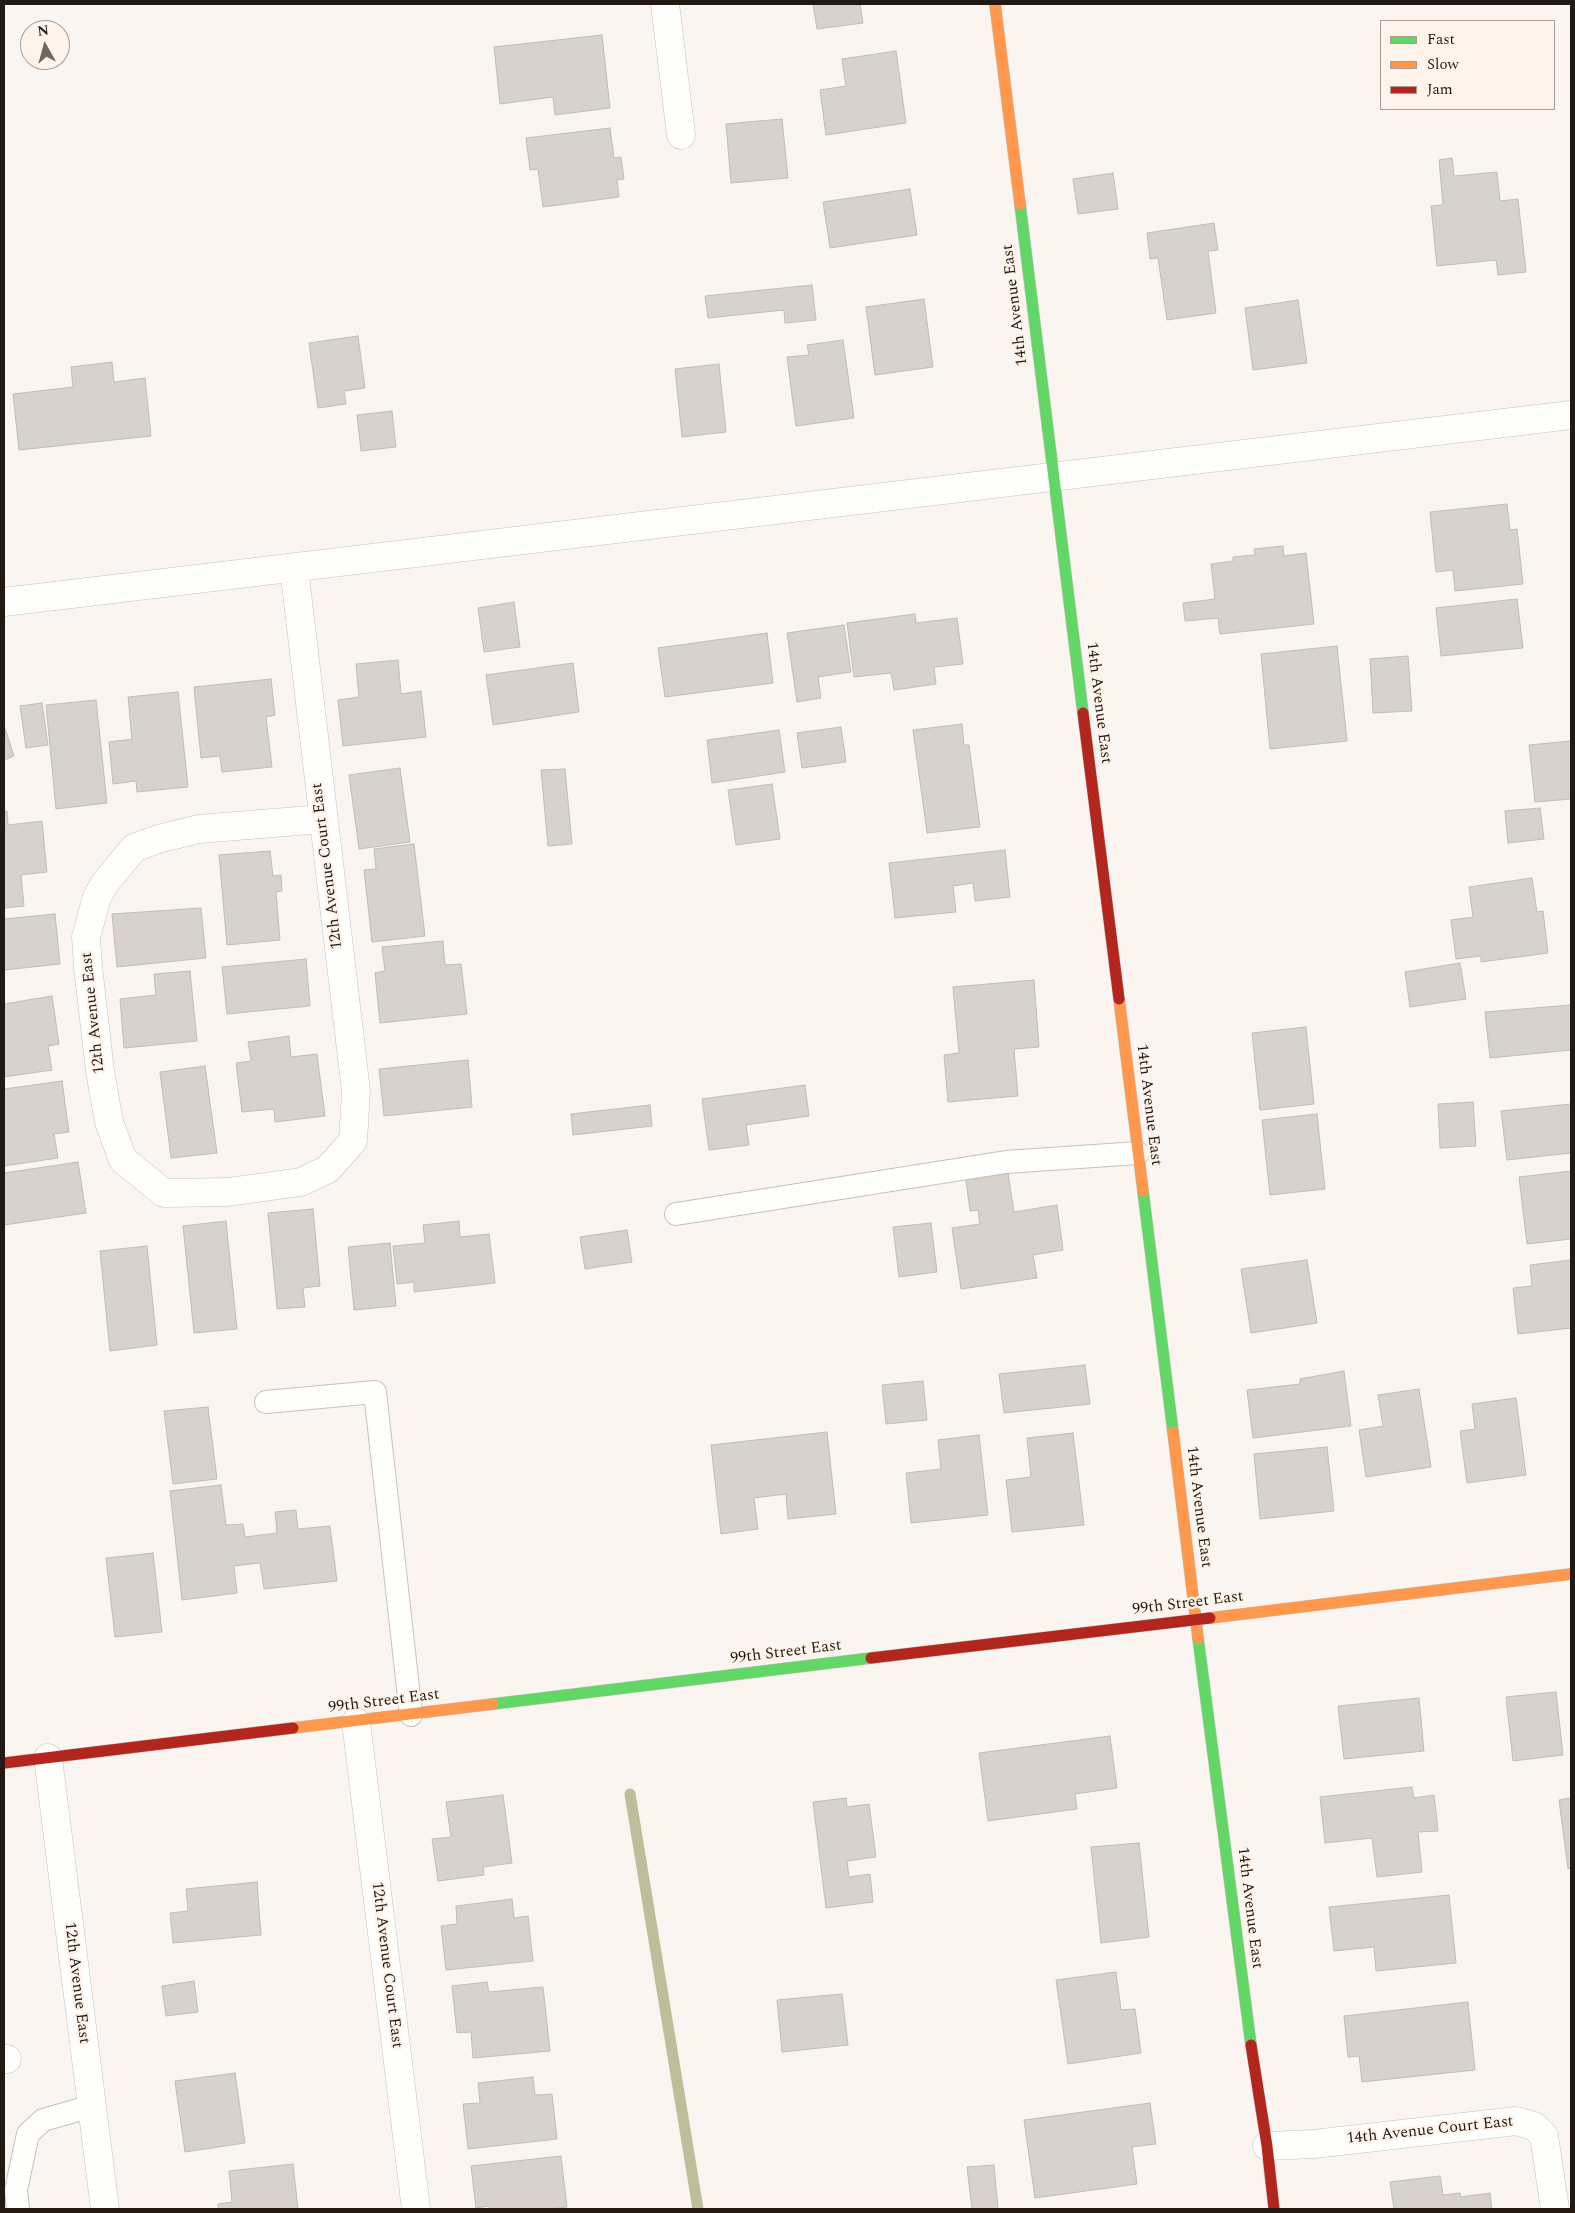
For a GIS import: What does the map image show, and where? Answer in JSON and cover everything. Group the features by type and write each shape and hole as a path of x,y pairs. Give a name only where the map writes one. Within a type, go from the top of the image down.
{"street":[{"path":"665,4 681,135"},
{"name":"14th Avenue East","path":"995,4 1196,1620 1250,2040 1267,2146 1274,2209"},
{"path":"4,602 1571,415"},
{"name":"12th Avenue Court East","path":"133,1170 164,1193 228,1192 301,1182 328,1169 353,1140 356,1091 294,568"},
{"name":"12th Avenue East","path":"133,1170 123,1160 109,1122 100,1071 86,937 97,897 123,860 134,848 158,839 199,829 323,819"},
{"name":"99th Street East","path":"4,1763 1571,1574"},
{"name":"12th Avenue Court East","path":"356,1722 416,2209"},
{"name":"12th Avenue East","path":"48,1758 104,2209"},
{"name":"14th Avenue Court East","path":"1267,2146 1314,2144 1516,2121 1534,2126 1544,2136 1556,2209"}],"lane":[{"path":"676,1214 1006,1162 1138,1153"},
{"path":"266,1402 376,1392 411,1715"},
{"path":"18,2209 16,2190 28,2134 43,2120 92,2106"}],"building":[{"path":"813,4 860,4 863,23 817,29"},
{"path":"602,35 610,108 555,115 553,97 500,104 494,47"},
{"path":"896,51 906,123 826,135 820,90 846,86 842,59"},
{"path":"782,119 788,178 731,183 726,124"},
{"path":"610,128 614,158 621,157 624,179 617,180 619,197 543,207 538,169 530,170 526,138"},
{"path":"1452,158 1454,176 1497,172 1500,201 1518,199 1526,272 1498,275 1496,260 1437,266 1431,206 1443,205 1439,160"},
{"path":"1113,173 1118,209 1078,214 1073,179"},
{"path":"910,189 917,235 830,248 823,202"},
{"path":"1214,223 1218,250 1208,251 1216,313 1167,320 1158,258 1150,259 1147,233"},
{"path":"812,285 816,320 785,323 784,310 708,318 705,296"},
{"path":"924,299 933,367 875,375 866,307"},
{"path":"1298,300 1307,363 1253,370 1245,308"},
{"path":"358,336 365,388 344,391 346,404 318,408 309,343"},
{"path":"843,340 854,418 796,426 787,357 809,355 807,345"},
{"path":"112,362 114,382 145,378 151,436 19,450 13,394 73,387 71,367"},
{"path":"719,364 726,432 682,437 675,369"},
{"path":"392,411 396,447 361,451 357,415"},
{"path":"1507,504 1510,530 1517,529 1523,584 1455,591 1453,570 1436,572 1430,512"},
{"path":"1283,546 1284,556 1306,553 1314,624 1220,634 1218,618 1185,621 1183,603 1215,599 1211,564 1233,561 1233,557 1255,555 1254,549"},
{"path":"1517,599 1523,648 1441,656 1436,608"},
{"path":"514,602 520,647 484,652 478,608"},
{"path":"915,614 916,623 957,618 963,664 934,667 936,684 894,690 891,673 854,677 847,623"},
{"path":"844,625 851,672 818,677 821,698 797,702 787,633"},
{"path":"767,633 773,683 665,697 658,648"},
{"path":"1337,646 1347,741 1270,749 1261,654"},
{"path":"1408,656 1412,711 1373,713 1370,659"},
{"path":"398,660 401,694 421,691 426,737 343,746 338,700 359,697 356,664"},
{"path":"573,663 579,712 493,725 486,675"},
{"path":"271,679 275,715 266,717 272,767 222,772 220,756 201,758 194,687"},
{"path":"178,692 188,787 137,792 136,781 113,784 109,742 132,739 128,697"},
{"path":"96,700 107,803 56,809 46,705"},
{"path":"42,703 48,745 26,748 20,706"},
{"path":"962,724 964,745 969,745 980,827 927,833 913,730"},
{"path":"4,725 14,756 4,760"},
{"path":"841,727 846,762 802,768 797,733"},
{"path":"779,730 785,772 712,783 707,740"},
{"path":"1571,741 1571,799 1535,802 1529,745"},
{"path":"400,768 410,842 359,849 349,775"},
{"path":"565,769 572,844 548,846 541,770"},
{"path":"772,784 780,839 736,845 728,790"},
{"path":"1540,808 1544,839 1508,843 1505,811"},
{"path":"7,811 8,825 42,821 47,872 21,875 24,906 4,908 4,812"},
{"path":"414,844 425,936 372,942 364,870 376,869 374,849"},
{"path":"1005,850 1010,897 975,901 973,883 953,886 956,912 895,918 889,863"},
{"path":"270,851 273,876 281,875 282,891 276,892 280,940 227,945 219,855"},
{"path":"1532,878 1537,912 1543,911 1548,953 1481,962 1481,956 1456,959 1451,920 1473,917 1469,887"},
{"path":"201,908 206,958 117,967 112,914"},
{"path":"55,914 60,964 4,970 4,919"},
{"path":"443,941 445,965 461,964 467,1014 380,1023 375,973 385,971 382,947"},
{"path":"306,959 310,1006 227,1014 222,967"},
{"path":"1460,963 1466,999 1410,1007 1405,972"},
{"path":"190,971 197,1041 124,1048 120,999 156,995 154,974"},
{"path":"1034,980 1039,1047 1014,1049 1018,1096 948,1102 944,1055 959,1053 953,987"},
{"path":"52,996 59,1044 48,1046 52,1070 4,1077 4,1004"},
{"path":"1571,1005 1571,1050 1490,1058 1485,1012"},
{"path":"1306,1027 1314,1104 1260,1110 1252,1033"},
{"path":"289,1036 291,1057 317,1054 325,1116 275,1122 274,1109 242,1112 236,1063 251,1061 248,1042"},
{"path":"468,1060 472,1107 384,1116 379,1069"},
{"path":"205,1066 217,1153 171,1158 160,1072"},
{"path":"62,1081 69,1132 54,1134 58,1158 4,1166 4,1089"},
{"path":"805,1085 809,1116 746,1125 749,1145 709,1150 702,1099"},
{"path":"1473,1102 1476,1146 1440,1148 1438,1104"},
{"path":"1571,1104 1571,1153 1507,1160 1501,1111"},
{"path":"650,1105 652,1126 573,1135 571,1114"},
{"path":"1317,1114 1325,1189 1270,1195 1262,1120"},
{"path":"78,1162 86,1213 4,1225 4,1173"},
{"path":"1571,1171 1571,1239 1527,1244 1519,1177"},
{"path":"1008,1173 1014,1212 1057,1205 1063,1250 1033,1255 1037,1278 961,1289 952,1228 980,1224 978,1210 970,1211 966,1180"},
{"path":"313,1209 320,1286 303,1288 305,1307 277,1309 268,1213"},
{"path":"226,1221 237,1329 194,1333 183,1226"},
{"path":"459,1221 460,1237 489,1234 495,1283 414,1292 414,1282 397,1284 393,1246 425,1243 423,1225"},
{"path":"931,1223 937,1272 899,1277 893,1227"},
{"path":"627,1230 632,1262 585,1269 580,1237"},
{"path":"390,1243 396,1306 354,1310 348,1247"},
{"path":"147,1246 157,1345 110,1351 100,1251"},
{"path":"1307,1260 1317,1323 1251,1333 1241,1269"},
{"path":"1571,1260 1571,1328 1518,1334 1513,1288 1532,1286 1530,1265"},
{"path":"1085,1365 1090,1404 1004,1413 999,1374"},
{"path":"1344,1371 1351,1426 1253,1438 1247,1390 1300,1384 1300,1379"},
{"path":"923,1381 927,1420 886,1424 882,1385"},
{"path":"1419,1389 1431,1467 1366,1477 1359,1430 1383,1426 1378,1395"},
{"path":"1516,1398 1526,1475 1467,1483 1460,1431 1475,1429 1472,1404"},
{"path":"208,1407 217,1479 173,1484 164,1411"},
{"path":"827,1432 836,1514 788,1519 786,1494 754,1498 758,1529 721,1534 711,1445"},
{"path":"1073,1433 1084,1525 1012,1532 1006,1480 1031,1477 1027,1438"},
{"path":"979,1435 988,1515 911,1523 906,1473 941,1469 938,1440"},
{"path":"1327,1447 1334,1511 1260,1519 1254,1454"},
{"path":"221,1485 226,1525 243,1524 245,1537 277,1533 275,1512 296,1510 298,1529 330,1526 337,1581 264,1589 260,1563 234,1566 237,1593 182,1600 170,1491"},
{"path":"153,1553 162,1632 115,1637 106,1558"},
{"path":"1556,1692 1563,1755 1513,1761 1506,1697"},
{"path":"1419,1698 1424,1751 1344,1759 1338,1706"},
{"path":"1110,1736 1117,1788 1075,1794 1077,1809 988,1821 979,1753"},
{"path":"1412,1787 1414,1798 1434,1795 1438,1831 1418,1832 1422,1872 1377,1877 1372,1838 1325,1843 1320,1797"},
{"path":"503,1795 512,1863 483,1867 484,1875 438,1881 432,1839 451,1837 446,1802"},
{"path":"846,1798 847,1807 869,1804 876,1857 847,1861 849,1877 870,1874 873,1902 826,1908 813,1802"},
{"path":"1571,1798 1571,1868 1568,1869 1559,1800"},
{"path":"1139,1843 1149,1937 1101,1943 1091,1847"},
{"path":"257,1882 261,1935 173,1943 170,1913 188,1911 186,1889"},
{"path":"1449,1895 1456,1963 1376,1971 1374,1947 1334,1951 1329,1907"},
{"path":"512,1899 514,1918 528,1916 533,1961 446,1970 441,1926 457,1924 456,1906"},
{"path":"1116,1972 1121,2010 1135,2009 1141,2053 1068,2064 1056,1980"},
{"path":"194,1981 198,2012 166,2016 162,1986"},
{"path":"487,1982 489,1992 543,1987 550,2051 473,2058 471,2032 457,2033 452,1986"},
{"path":"842,1994 848,2045 782,2052 777,2000"},
{"path":"1468,2002 1475,2070 1362,2082 1359,2056 1348,2057 1344,2016"},
{"path":"235,2073 245,2143 185,2152 175,2081"},
{"path":"533,2077 535,2095 552,2094 557,2139 468,2149 463,2104 480,2103 478,2083"},
{"path":"1150,2103 1156,2144 1132,2147 1137,2184 1035,2198 1024,2120"},
{"path":"561,2156 567,2207 548,2209 490,2209 489,2206 476,2208 471,2166"},
{"path":"293,2164 298,2209 218,2209 218,2204 232,2202 229,2171"},
{"path":"994,2165 998,2209 972,2209 967,2167"},
{"path":"1440,2176 1443,2195 1460,2193 1461,2197 1490,2193 1492,2209 1394,2209 1390,2182"}],"waterway":[{"path":"630,1794 698,2209"}],"traffic: fast":[{"path":"1020,204 1083,713"},
{"path":"1143,1191 1173,1432"},
{"path":"1198,1638 1251,2045"},
{"path":"493,1704 871,1658"}],"traffic: slow":[{"path":"995,4 1020,204"},
{"path":"1119,999 1143,1191"},
{"path":"1173,1432 1198,1638"},
{"path":"1210,1618 1571,1574"},
{"path":"293,1728 493,1704"}],"traffic: jam":[{"path":"1083,713 1119,999"},
{"path":"871,1658 1210,1618"},
{"path":"4,1763 293,1728"},
{"path":"1251,2045 1267,2146 1274,2209"}]}
